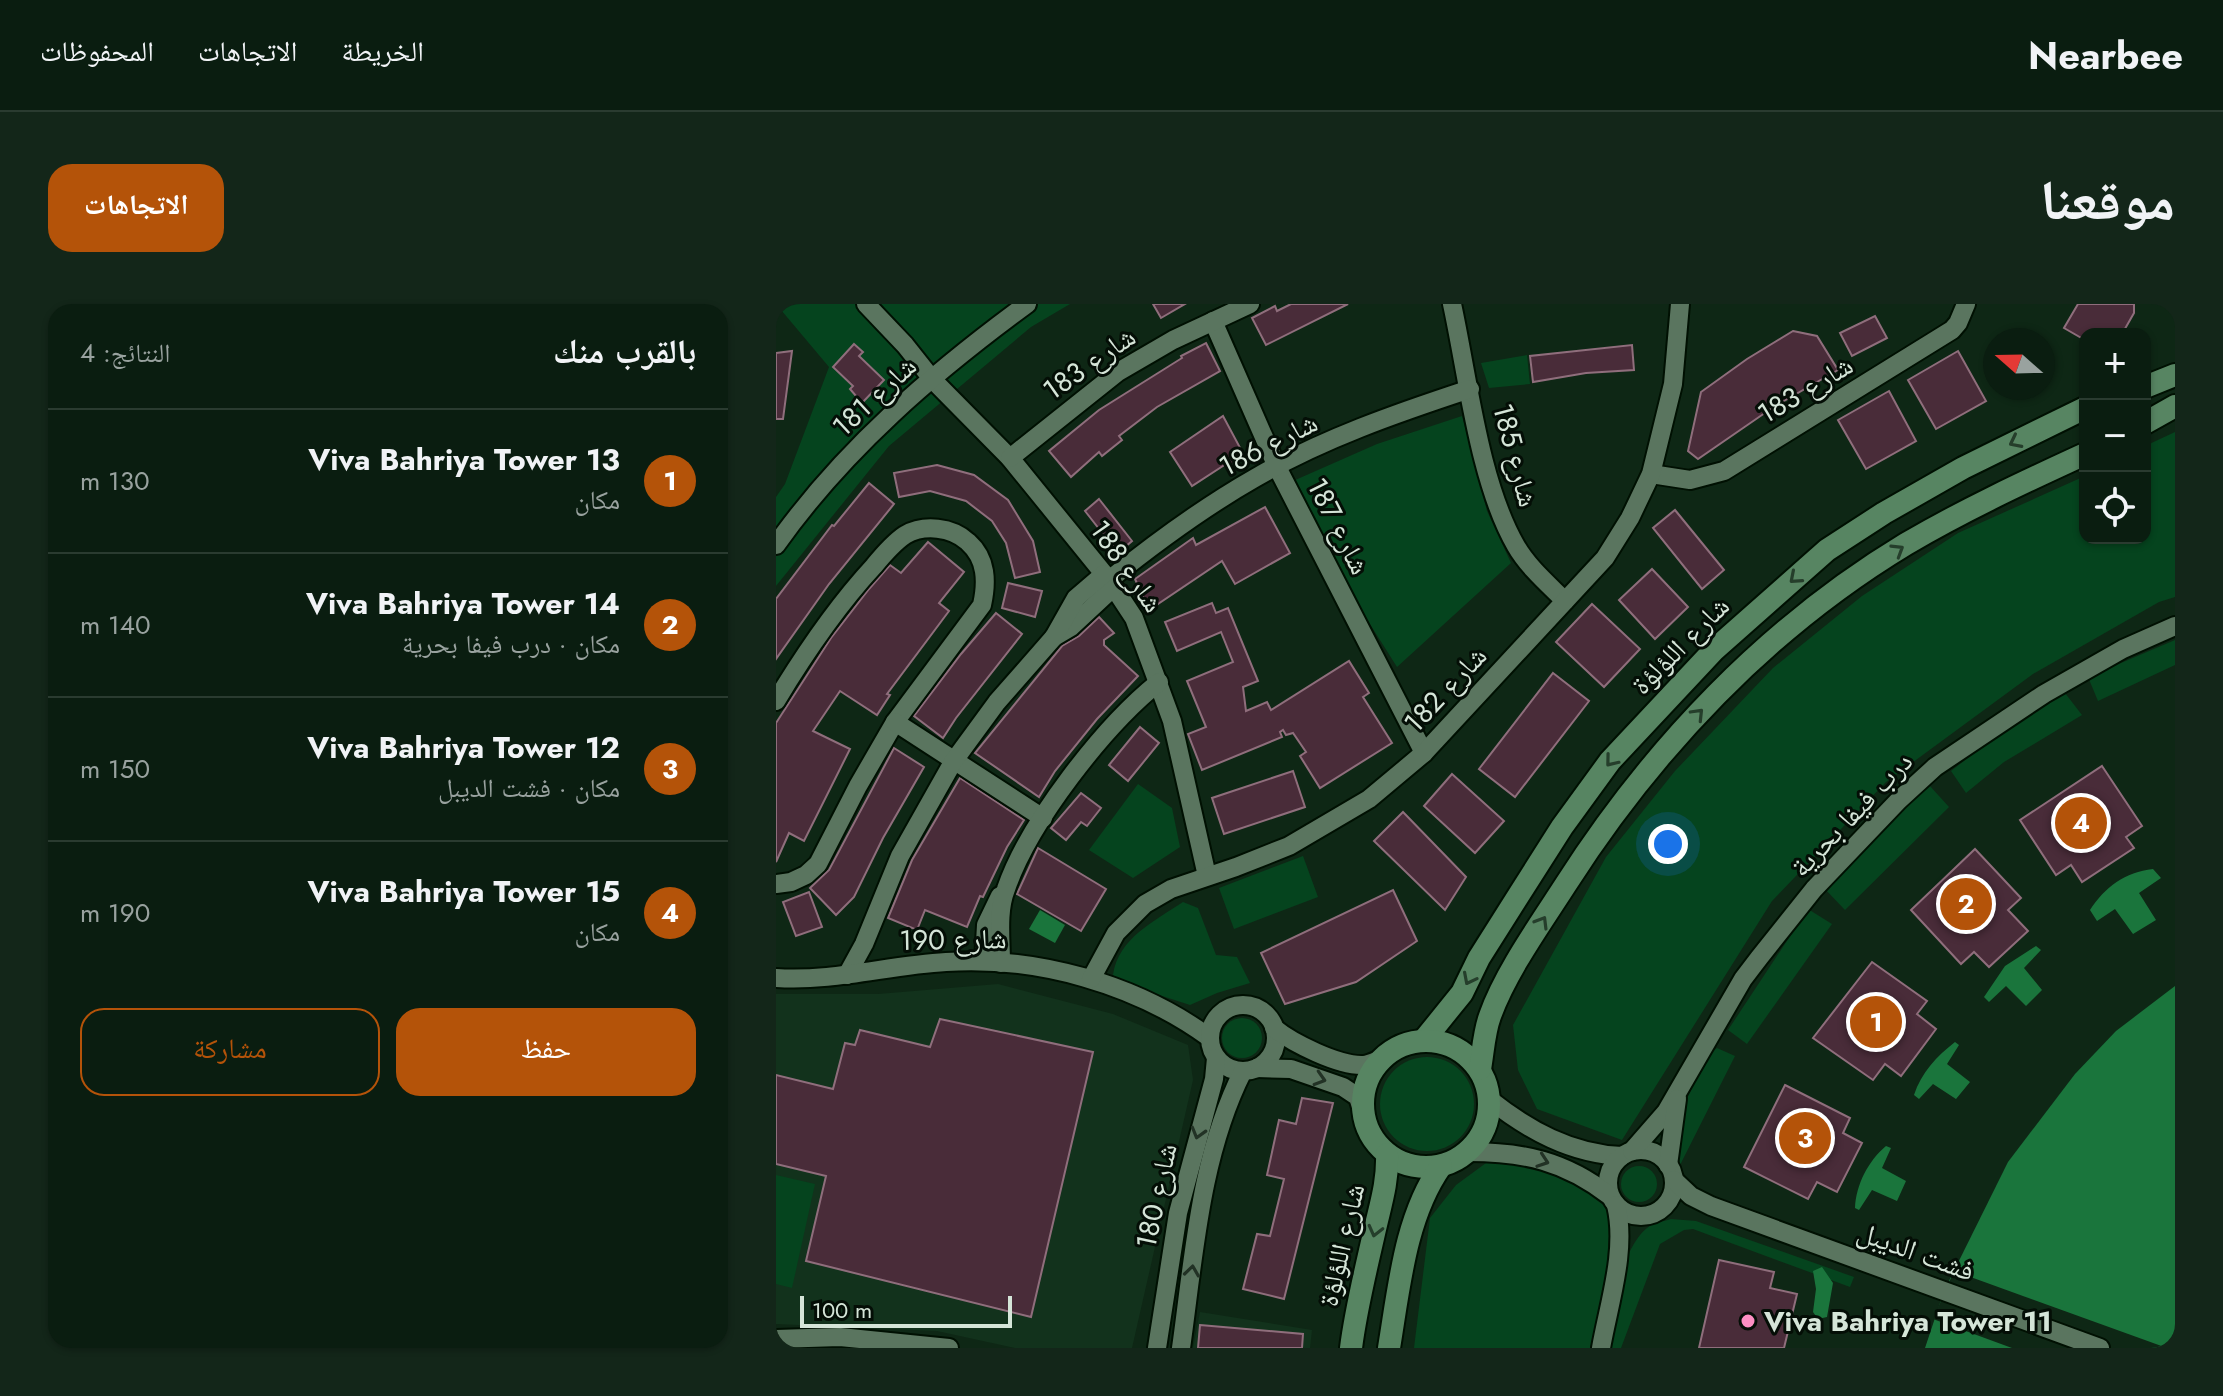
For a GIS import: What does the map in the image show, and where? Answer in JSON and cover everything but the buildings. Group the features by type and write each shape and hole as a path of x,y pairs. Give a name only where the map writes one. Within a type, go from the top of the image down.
{"main road":[{"path":"2151,420 2175,406"},
{"name":"شارع اللؤلؤة","path":"1424,1040 1457,1000 1530,876 1610,761 1714,650 1827,550 1963,468 2079,411"},
{"path":"1480,1069 1456,1047 1424,1040 1401,1046 1381,1059 1369,1076 1363,1096 1364,1117 1376,1144 1387,1154 1413,1167 1441,1166 1468,1152 1485,1128 1489,1099 1480,1069 1489,1018 1498,997 1590,846 1636,782 1737,674 1793,625 1906,544 1983,501 2079,457"},
{"name":"شارع اللؤلؤة","path":"1351,1348 1360,1295 1384,1198 1388,1175 1387,1154"},
{"path":"1389,1348 1411,1233 1425,1191 1441,1166"}],"street":[{"name":"شارع 188","path":"866,304 932,379 1010,458 1109,581 1134,618 1172,721 1207,876"},
{"name":"شارع 181","path":"776,545 818,490 917,391 961,352 1027,304"},
{"name":"شارع 183","path":"1010,458 1118,372 1250,304"},
{"name":"شارع 185","path":"1452,304 1497,504 1516,548 1565,601"},
{"name":"شارع 182","path":"1091,979 1116,933 1145,904 1171,889 1262,857 1322,828 1369,799 1424,753 1605,558 1630,518 1651,474 1673,384 1680,304"},
{"name":"شارع 183","path":"1651,474 1690,480 1724,471 1952,330 1966,304"},
{"name":"شارع 187","path":"1213,321 1277,467 1424,753"},
{"name":"شارع 186","path":"847,975 900,856 953,762 997,702 1054,637 1071,627 1109,581 1150,547 1255,478 1396,413 1470,389"},
{"path":"776,701 841,605 905,535 921,529 938,528 968,542 979,555 986,580 982,605 895,722 818,864 806,875 776,884"},
{"name":"درب فيفا بحرية","path":"1627,1154 1656,1126 1679,1092 1743,979 1759,958 1814,889 1899,800 1935,767 2044,694 2123,649 2175,626"},
{"path":"992,962 1005,891 1043,818 1091,753 1145,693 1159,682"},
{"path":"895,722 1043,818"},
{"path":"868,933 882,969"},
{"name":"شارع 190","path":"776,978 847,975 945,962 992,962 1091,979 1172,1013 1210,1038"},
{"path":"1364,1117 1358,1097 1343,1087 1291,1069 1233,1070 1216,1058 1210,1038 1211,1029 1220,1014 1240,1005 1251,1006 1261,1010 1287,1039 1363,1065 1381,1059"},
{"name":"شارع 190","path":"1172,1013 1220,1014"},
{"path":"1250,1070 1270,1056 1274,1048 1274,1028"},
{"name":"شارع 180","path":"1157,1348 1178,1213 1214,1079 1216,1058"},
{"name":"شارع 180","path":"1181,1348 1201,1207 1211,1164 1236,1085 1250,1070"},
{"name":"درب فيفا بحرية","path":"1671,1172 1679,1092"},
{"path":"1489,1099 1520,1124 1547,1137 1582,1151 1652,1152 1671,1172 1671,1198 1629,1238 1615,1267"},
{"path":"1468,1152 1533,1156 1574,1172 1631,1215 1654,1213"},
{"path":"1601,1348 1620,1223 1608,1185 1610,1174 1627,1154"},
{"name":"فشت الديبل","path":"1671,1172 1691,1196 1711,1206 2100,1348"},
{"name":"فشت الديبل","path":"1654,1213 1711,1206"},
{"path":"776,1339 840,1337 949,1348"}],"shaded area":[{"path":"776,304 1070,304 1031,327 889,446 776,586 776,497 785,484 829,367"},
{"path":"1527,355 1530,384 1489,388 1481,363"},
{"path":"1462,416 1487,511 1511,563 1397,667 1339,575 1293,481 1377,444"},
{"path":"2175,432 2175,597 2159,602 2033,674 1886,782 1772,901 1622,1140 1537,1109 1518,1070 1513,1025 1606,857 1675,771 1773,668 1862,596 1958,533 2079,479 2079,544 2151,544 2151,443"},
{"path":"2175,640 2175,665 2098,701 2088,677"},
{"path":"2065,693 2082,715 2004,762 1966,793 1951,771 2001,732"},
{"path":"1138,784 1172,808 1180,847 1133,878 1089,850"},
{"path":"1929,785 1949,807 1845,910 1824,888"},
{"path":"1303,856 1318,897 1234,929 1219,888"},
{"path":"2153,869 2161,878 2139,893 2156,920 2133,934 2115,909 2097,921 2090,910 2102,894 2133,873"},
{"path":"1183,902 1198,908 1216,955 1237,957 1250,983 1190,1005 1125,984 1113,975 1116,962 1130,941"},
{"path":"1808,909 1832,924 1747,1044 1728,1030"},
{"path":"1040,910 1065,925 1055,943 1029,929"},
{"path":"2036,946 2041,950 2024,968 2042,990 2026,1006 2006,986 1989,1002 1984,997 2005,966"},
{"path":"998,984 1113,1014 1188,1045 1193,1080 1132,1348 1015,1348 937,1331 776,1324 776,994 878,994"},
{"path":"2175,986 2175,1348 1925,1348 1944,1291 2008,1162 2075,1074 2116,1031"},
{"path":"1242,1018 1256,1024 1262,1038 1256,1052 1242,1058 1228,1052 1222,1038 1228,1024"},
{"path":"1955,1042 1959,1045 1947,1064 1970,1082 1956,1099 1933,1084 1919,1099 1914,1095 1925,1072"},
{"path":"1717,1048 1735,1056 1678,1169 1676,1137 1683,1109 1709,1054"},
{"path":"1427,1057 1445,1061 1460,1071 1470,1086 1474,1104 1470,1122 1460,1137 1445,1147 1427,1151 1409,1147 1394,1137 1384,1122 1380,1104 1384,1086 1394,1071 1409,1061"},
{"path":"1886,1146 1891,1148 1882,1168 1906,1181 1897,1201 1872,1190 1859,1210 1855,1208 1861,1182 1869,1166"},
{"path":"1486,1163 1518,1163 1538,1169 1581,1189 1611,1208 1607,1266 1592,1348 1414,1348 1430,1218 1456,1185"},
{"path":"1639,1166 1651,1172 1657,1184 1651,1196 1639,1202 1627,1196 1621,1184 1627,1172"},
{"path":"776,1175 815,1184 792,1288 776,1284"},
{"path":"1671,1219 1696,1221 1854,1277 1850,1287 1693,1229 1684,1230 1660,1244 1621,1348 1605,1348 1619,1280 1633,1246 1653,1224"},
{"path":"1822,1267 1833,1283 1827,1317 1818,1319 1813,1312 1816,1289 1813,1271"},
{"path":"1200,1312 1312,1330 1310,1348 1193,1348"}],"pier":[{"path":"1954,1271 2167,1348 2012,1348 1933,1319"}],"place":[{"name":"Viva Bahriya Tower 15","path":"2081,823"},
{"name":"Viva Bahriya Tower 14","path":"1966,904"},
{"name":"Viva Bahriya Tower 13","path":"1876,1022"},
{"name":"Viva Bahriya Tower 12","path":"1805,1138"},
{"name":"Viva Bahriya Tower 11","path":"1748,1321"}]}
